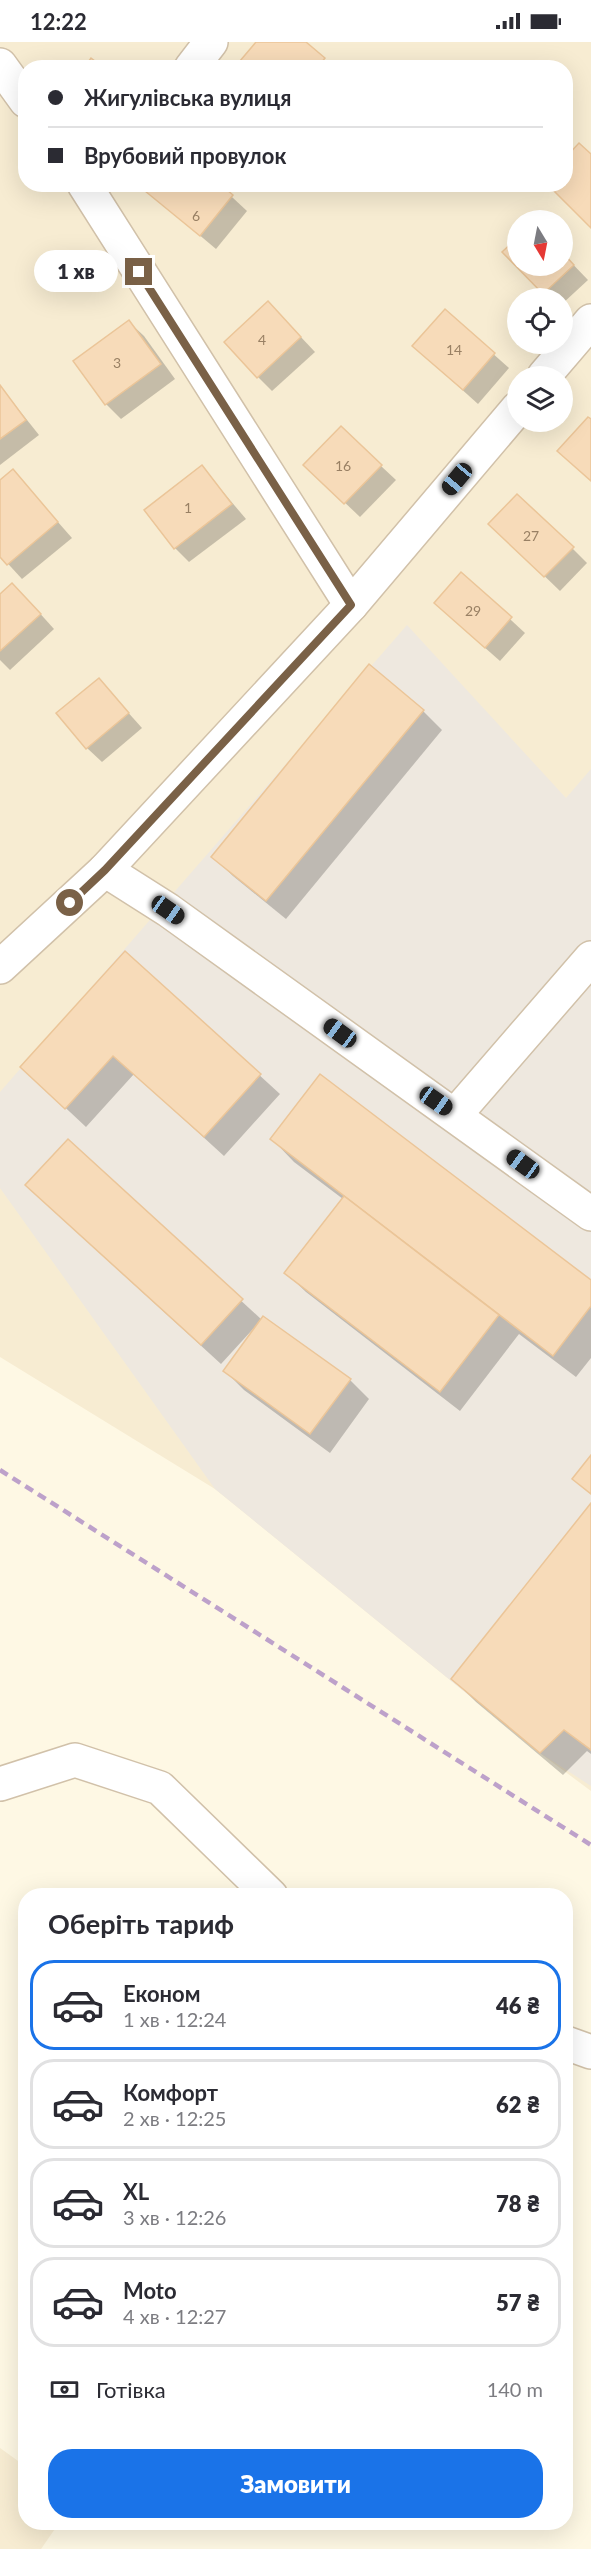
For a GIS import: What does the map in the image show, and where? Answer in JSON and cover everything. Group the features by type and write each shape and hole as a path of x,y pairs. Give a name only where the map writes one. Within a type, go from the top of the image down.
{"street":[{"path":"196,60 211,42"},
{"path":"0,65 18,90"},
{"path":"93,192 351,605"},
{"path":"553,366 591,321"},
{"path":"0,968 105,870 351,605 507,421"},
{"path":"105,870 168,910 591,1214"},
{"path":"455,1115 591,958"},
{"path":"0,1784 75,1760 160,1788 263,1888"},
{"path":"573,2046 591,2052"}],"shaded area":[{"path":"0,42 591,42 591,1791 540,1753 215,1489 0,1357"},
{"path":"407,625 566,798 591,769 591,1786 540,1753 215,1489 0,1188 0,1092"},
{"path":"0,2448 18,2461 18,2530 54,2530 41,2549 0,2549"}],"building":[{"path":"256,42 306,42 325,58 323,60 241,60"},
{"path":"579,143 591,154 591,228 555,192 573,192 573,149"},
{"path":"146,192 229,192 233,195 200,236"},
{"path":"507,247 507,257 502,252"},
{"path":"525,276 562,276 549,288 537,288"},
{"path":"268,301 301,337 257,378 224,342"},
{"path":"445,309 495,353 463,390 412,346"},
{"path":"129,320 161,364 105,405 73,361"},
{"path":"0,385 26,420 0,439"},
{"path":"588,417 591,419 591,481 557,451"},
{"path":"341,426 382,465 344,504 303,465"},
{"path":"202,465 232,504 174,549 144,510"},
{"path":"13,469 58,522 7,565 0,557 0,480"},
{"path":"517,494 574,547 544,577 488,524"},
{"path":"461,572 512,617 485,648 434,603"},
{"path":"12,583 41,614 0,651 0,594"},
{"path":"369,664 424,710 266,901 211,857"},
{"path":"99,678 129,713 86,749 56,713"},
{"path":"125,951 261,1074 204,1137 113,1056 65,1109 20,1067"},
{"path":"320,1074 591,1280 591,1306 553,1356 270,1139"},
{"path":"68,1139 243,1299 201,1345 25,1185"},
{"path":"344,1196 499,1315 440,1392 284,1273"},
{"path":"263,1316 351,1379 310,1434 223,1371"},
{"path":"591,1455 591,1494 572,1479"},
{"path":"591,1503 591,1750 564,1730 540,1753 451,1679"}],"railway":[{"path":"0,1470 591,1845"}],"route":[{"path":"70,903 105,870 351,605 139,272"}]}
